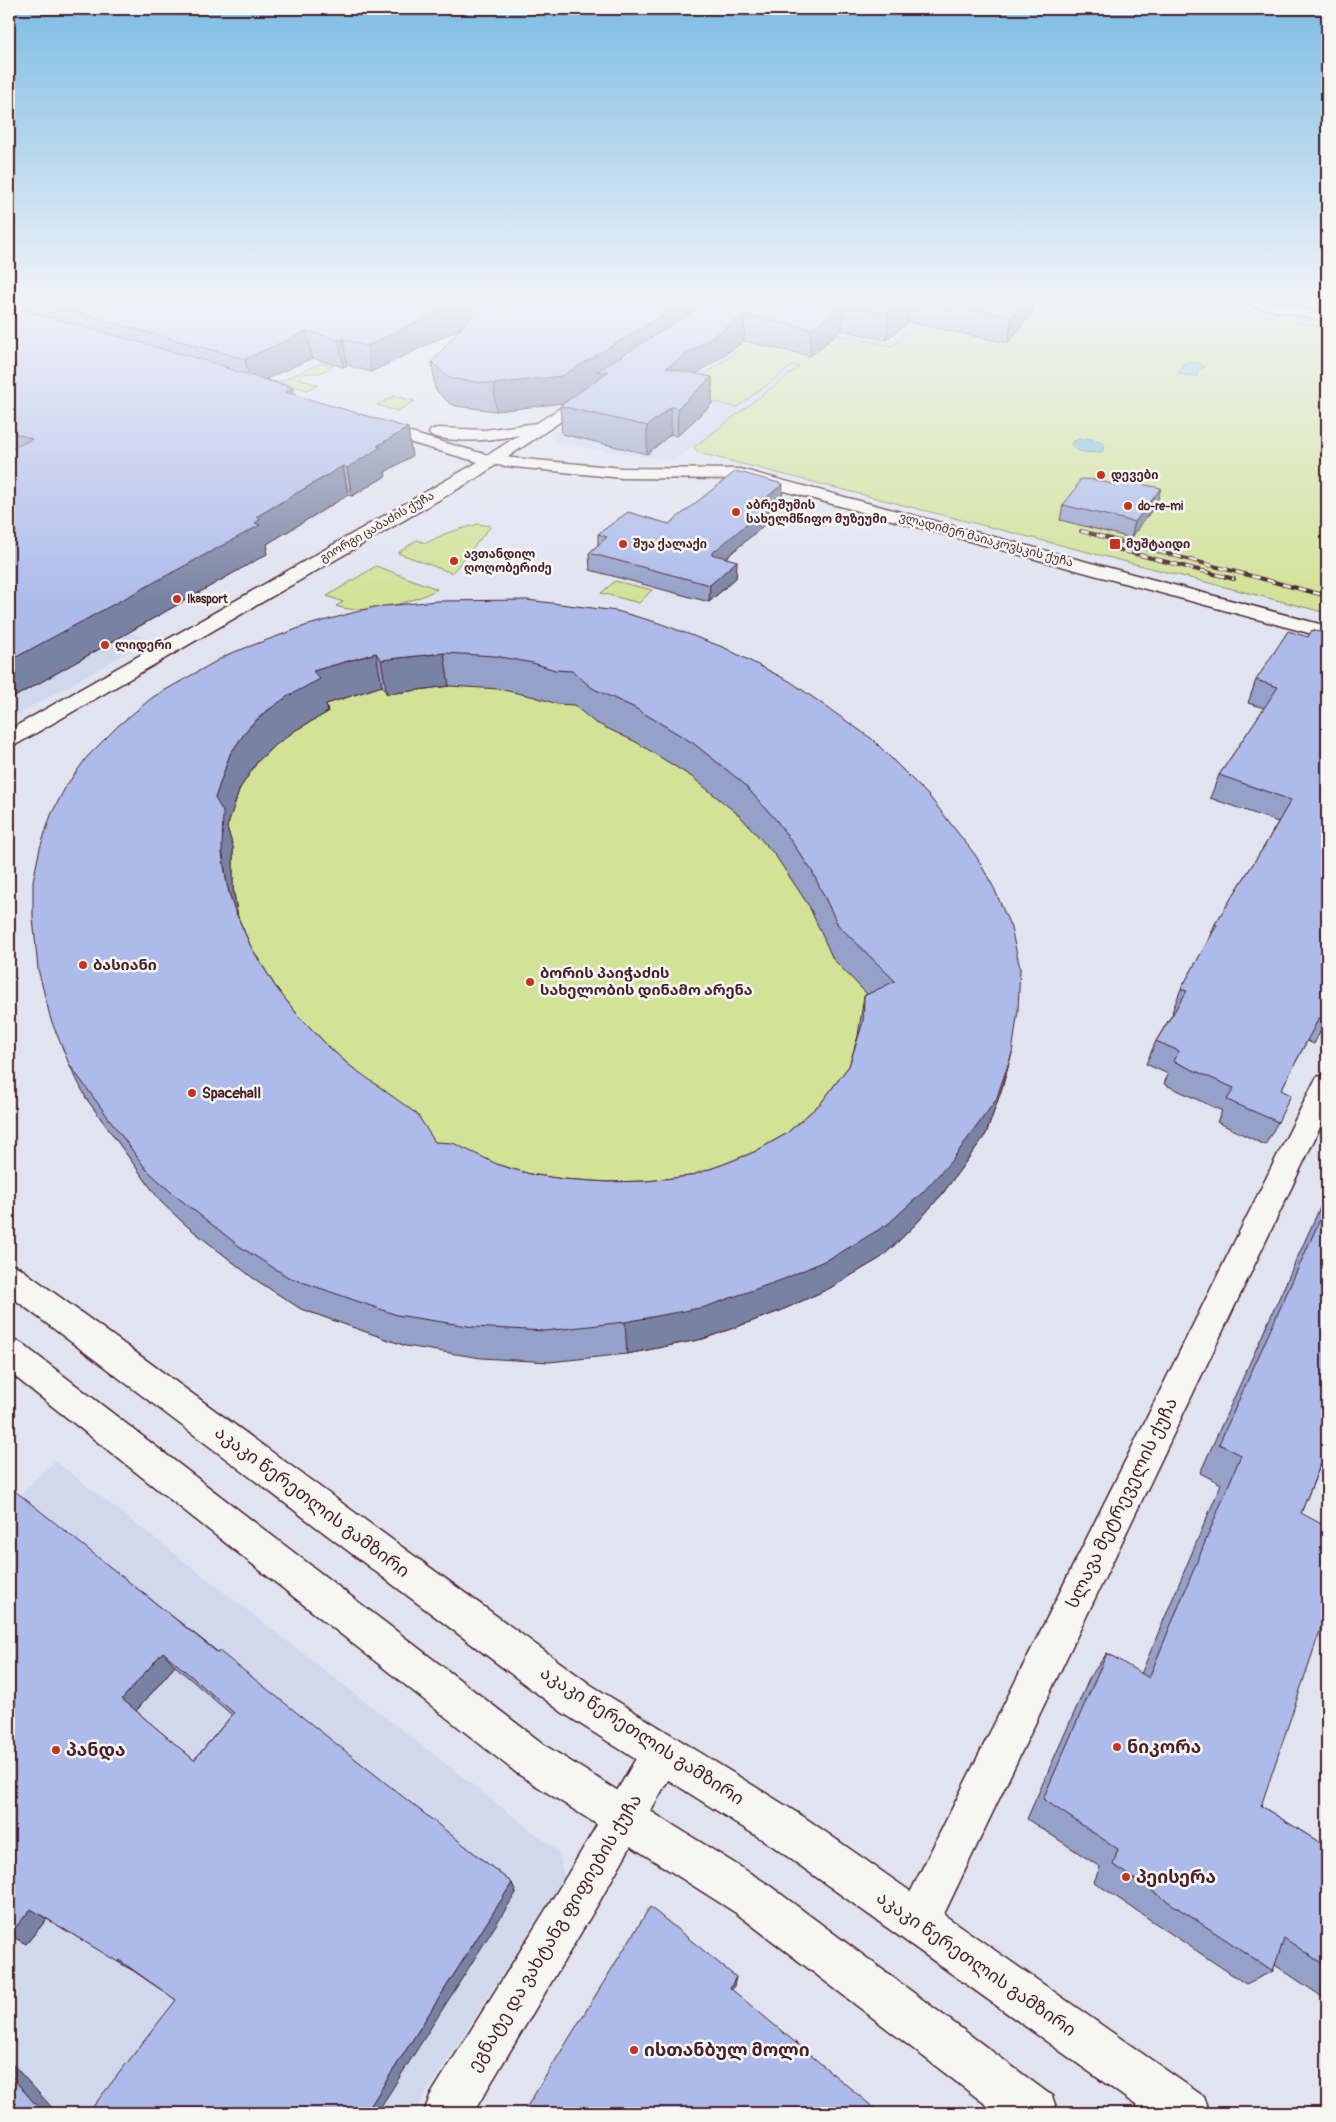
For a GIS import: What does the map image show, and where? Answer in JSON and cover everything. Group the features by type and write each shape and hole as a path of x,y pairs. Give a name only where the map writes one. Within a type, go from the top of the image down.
{"main road":[{"name":"გიორგი ცაბაძის ქუჩა","path":"9,739 492,461 544,424 579,402"},
{"name":"ვლადიმერ მაიაკოვსკის ქუჩა","path":"544,424 520,431 463,436 360,422 492,461 622,473 740,474 1327,632"},
{"name":"სლავა მეტრეველის ქუჩა","path":"918,1922 1327,1084"},
{"name":"აკაკი წერეთლის გამზირი","path":"9,1277 577,1699 789,1832 1186,2113"},
{"path":"9,1353 532,1760 751,1898 1035,2113"},
{"name":"ეგნატე და ვახტანგ ფიფიების ქუჩა","path":"447,2113 662,1752"}],"shaded area":[{"path":"602,402 752,402 674,461 579,447 555,441 553,434"},
{"path":"9,563 102,619 149,640 9,720"},
{"path":"55,1461 558,1851 564,1877 414,2113 9,2113 9,1505"}],"green space":[{"path":"383,402 413,402 397,411 377,405"},
{"path":"714,402 744,402 737,407"},
{"path":"753,402 1327,402 1327,613 699,453 694,447"},
{"path":"478,524 491,526 452,573 398,553 417,540 426,543 447,533"},
{"path":"376,566 437,589 402,603 360,610 336,606 343,602 327,596"},
{"path":"615,581 652,590 639,603 601,593"},
{"name":"ბორის პაიჭაძის სახელობის დინამო არენა","path":"529,633 1009,1044 1002,1088 986,1134 943,1193 915,1225 882,1257 830,1288 780,1311 703,1339 406,1346 301,1309 253,1278 187,1226 161,1202 86,1098 131,759"}],"water":[{"path":"1079,439 1098,440 1105,447 1101,452 1088,453 1080,451 1071,444"}],"building":[{"path":"9,402 319,402 408,428 377,446 381,447 347,468 343,466 256,517 261,519 255,523 260,525 9,661 9,450 32,439 9,431"},
{"path":"566,402 685,402 678,408 671,407 647,426 560,406"},
{"path":"736,471 783,484 755,507 764,510 711,554 737,561 710,585 589,553 607,537 598,534 628,512 669,524"},
{"path":"1080,479 1097,480 1115,485 1120,480 1161,488 1135,522 1063,505 1075,490"},
{"path":"527,600 617,611 659,623 725,648 791,682 872,739 929,796 976,856 994,888 1011,928 1020,968 1018,1010 1012,1053 996,1100 952,1160 923,1192 888,1224 835,1256 784,1279 705,1307 625,1322 545,1331 474,1327 397,1315 288,1277 239,1246 172,1193 146,1169 69,1064 51,1020 38,969 33,918 33,881 40,848 51,815 66,786 87,757 119,725 153,697 229,654 305,626 374,607 437,601","holes":["376,653 381,660 444,653 495,656 533,663 555,670 572,671 592,688 635,708 693,743 742,782 777,821 812,871 838,925 895,981 864,996 863,1022 849,1066 821,1103 786,1134 754,1152 690,1176 647,1181 607,1182 563,1179 530,1174 499,1165 453,1143 435,1142 417,1114 349,1065 330,1048 297,1014 275,986 251,947 233,906 227,885 222,853 223,812 215,798 230,754 249,727 264,713 288,696 320,679 313,671"]},
{"path":"1312,630 1327,634 1327,1018 1326,1021 1319,1018 1281,1090 1291,1095 1278,1122 1227,1100 1234,1088 1173,1061 1179,1051 1156,1041 1187,991 1181,989 1217,925 1215,924 1291,800 1219,775 1278,687 1256,680 1288,631 1308,637"},
{"path":"1327,1204 1327,1448 1301,1513 1327,1527 1327,1610 1261,1806 1327,1847 1327,1967 1284,1938 1273,1971 1113,1865 1118,1849 1043,1799 1107,1653 1149,1678 1241,1455 1219,1444"},
{"path":"9,1488 218,1653 219,1651 512,1883 366,2113 88,2113 176,2000 119,1960 118,1962 31,1909 9,1935","holes":["163,1652 234,1713 194,1760 122,1699"]},
{"path":"650,1907 736,1977 730,1988 880,2113 523,2113"},
{"path":"9,2074 43,2113 9,2113"}],"railway":[{"path":"1081,531 1327,596"},
{"path":"1108,547 1234,579"}],"place":[{"name":"დევები","path":"1101,475"},
{"name":"do-re-mi","path":"1128,506"},
{"name":"აბრეშუმის სახელმწიფო მუზეუმი","path":"736,512"},
{"name":"შუა ქალაქი","path":"623,544"},
{"name":"მუშტაიდი","path":"1115,544"},
{"name":"ავთანდილ ღოღობერიძე","path":"454,561"},
{"name":"Ikasport","path":"177,599"},
{"name":"ლიდერი","path":"105,645"},
{"name":"ბასიანი","path":"83,965"},
{"name":"ბორის პაიჭაძის სახელობის დინამო არენა","path":"530,982"},
{"name":"Spacehall","path":"192,1093"},
{"name":"ნიკორა","path":"1117,1747"},
{"name":"პანდა","path":"56,1750"},
{"name":"პეისერა","path":"1126,1877"},
{"name":"ისთანბულ მოლი","path":"634,2050"}]}
